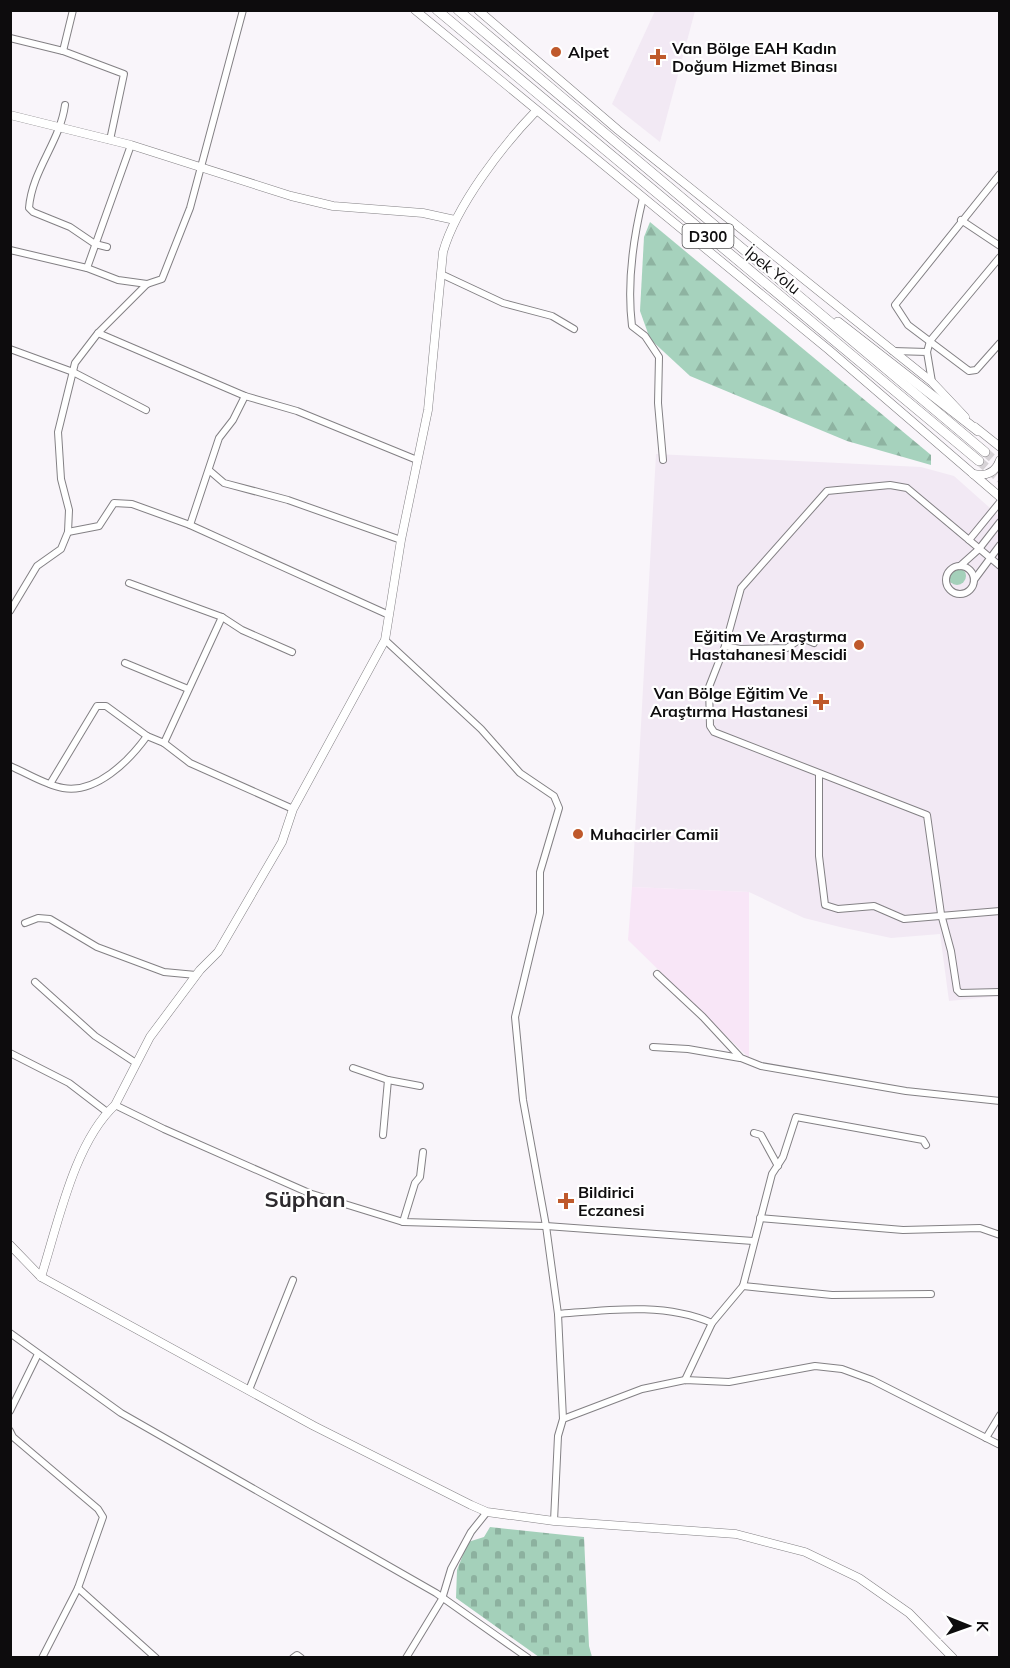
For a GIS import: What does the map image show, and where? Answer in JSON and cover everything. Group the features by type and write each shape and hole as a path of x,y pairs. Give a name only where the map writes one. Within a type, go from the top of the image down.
{"highway":[{"name":"İpek Yolu","path":"437,10 979,461"},
{"name":"İpek Yolu","path":"458,10 985,452"},
{"path":"698,210 978,431"}],"street":[{"path":"63,51 73,10"},
{"path":"10,250 87,268 118,280 147,284 162,279 172,261 243,10"},
{"path":"415,10 829,350 999,497"},
{"path":"478,10 627,137 933,382 978,431 999,447"},
{"path":"10,38 63,51 124,74 110,140"},
{"path":"65,105 62,126 37,176 29,208 33,213 70,227 95,244 107,247"},
{"path":"42,1277 87,1144 107,1112 116,1105 150,1037 196,975 218,952 277,852 293,809 385,640 401,540 428,410 443,252 455,220 506,146 536,111"},
{"path":"10,115 62,126 131,145 291,196 333,206 423,213 455,220"},
{"path":"87,268 131,145"},
{"path":"999,174 895,305 908,325 956,364 969,371 976,370 999,343"},
{"path":"643,198 637,221 629,302 632,326 645,336 659,357 658,403 663,460"},
{"path":"961,220 999,246"},
{"path":"933,382 927,352 930,341 999,257"},
{"path":"441,274 503,303 552,316 574,329"},
{"path":"10,611 37,566 61,549 68,532 69,510 61,479 58,432 75,363 98,333 147,284"},
{"path":"98,333 245,396 297,411 417,460"},
{"path":"10,349 73,372 146,410"},
{"path":"893,351 927,352"},
{"path":"190,525 210,471 219,438 233,420 245,396"},
{"path":"972,474 990,473 996,469 999,460"},
{"path":"210,471 224,483 288,500 401,540"},
{"path":"999,566 902,486 826,491 741,588 725,646 709,687 710,726 714,732 927,815 940,914 951,951 957,990 960,993 999,992"},
{"path":"969,540 999,502"},
{"path":"68,532 99,526 114,503 132,504 190,525 388,615"},
{"path":"999,522 979,549 960,566 952,568 946,576 949,590 957,594 966,593 999,545"},
{"path":"960,566 969,570 973,580"},
{"path":"129,583 222,617 242,630 292,652"},
{"path":"164,743 222,617"},
{"path":"725,646 740,649 787,648 802,638 814,643"},
{"path":"385,640 481,729 520,773 554,796 559,808 540,872 540,913 515,1017 523,1100 546,1226 558,1314 563,1419 558,1436 554,1521"},
{"path":"125,663 188,689"},
{"path":"51,784 97,706 106,706 147,736 164,743 190,763 293,809"},
{"path":"10,766 64,789 94,785 138,748 147,736"},
{"path":"819,774 819,856 825,905 838,909 874,906 904,919 940,914 999,911"},
{"path":"26,922 38,918 50,919 97,947 164,972 196,975"},
{"path":"657,974 703,1017 741,1058"},
{"path":"35,982 95,1036 136,1063"},
{"path":"653,1047 688,1049 741,1058 761,1066 949,1098 999,1101"},
{"path":"10,1053 69,1083 107,1112"},
{"path":"353,1068 388,1080 420,1086"},
{"path":"383,1135 388,1080"},
{"path":"116,1105 164,1130 309,1193 403,1222 546,1226 753,1241"},
{"path":"685,1380 712,1323 743,1286 772,1174 778,1166 796,1117 881,1130 922,1140 926,1144"},
{"path":"754,1133 761,1135 778,1166"},
{"path":"403,1222 415,1183 420,1177 423,1152"},
{"path":"760,1218 903,1230 980,1228 999,1235"},
{"path":"10,1245 42,1277 349,1444 487,1512 554,1521 736,1534 805,1552 860,1578 909,1613 953,1658"},
{"path":"249,1390 293,1280"},
{"path":"743,1286 832,1295 931,1294"},
{"path":"558,1314 621,1308 679,1313 712,1323"},
{"path":"10,1333 121,1413 426,1587 528,1658"},
{"path":"10,1411 38,1354"},
{"path":"563,1419 603,1406 642,1389 685,1380 729,1382 815,1366 842,1369 872,1380 999,1445"},
{"path":"986,1438 999,1415"},
{"path":"10,1431 14,1437 98,1509 103,1517 78,1588 42,1658"},
{"path":"406,1658 442,1599 450,1569 471,1532 487,1512"},
{"path":"78,1588 156,1658"},
{"path":"292,1658 297,1655 301,1658"}],"shaded area":[{"name":"Van Bölge EAH Kadın Doğum Hizmet Binası","path":"655,11 695,11 660,142 612,104"},
{"name":"Van Bölge Eğitim Ve Araştırma Hastanesi","path":"656,454 921,467 954,476 999,516 999,996 949,1001 940,934 891,938 840,927 804,918 749,892 632,887"},
{"path":"632,887 749,892 749,1058 628,940"}],"green space":[{"path":"650,222 931,455 931,465 847,441 690,376 650,339 640,311 644,237"},
{"path":"957,567 965,572 966,576 961,584 957,585 949,580 948,576 953,568"},
{"path":"490,1527 584,1537 589,1646 592,1657 539,1657 456,1598 457,1570 468,1542 484,1537"}],"tunnel":[{"path":"985,452 1000,465"},
{"path":"979,461 1000,479"}],"place":[{"name":"Alpet","path":"556,52"},
{"name":"Van Bölge EAH Kadın Doğum Hizmet Binası","path":"658,57"},
{"name":"Eğitim Ve Araştırma Hastahanesi Mescidi","path":"859,645"},
{"name":"Van Bölge Eğitim Ve Araştırma Hastanesi","path":"821,702"},
{"name":"Muhacirler Camii","path":"578,834"},
{"name":"Bildirici Eczanesi","path":"566,1201"}],"district":[{"name":"Süphan","path":"305,1199"}]}
